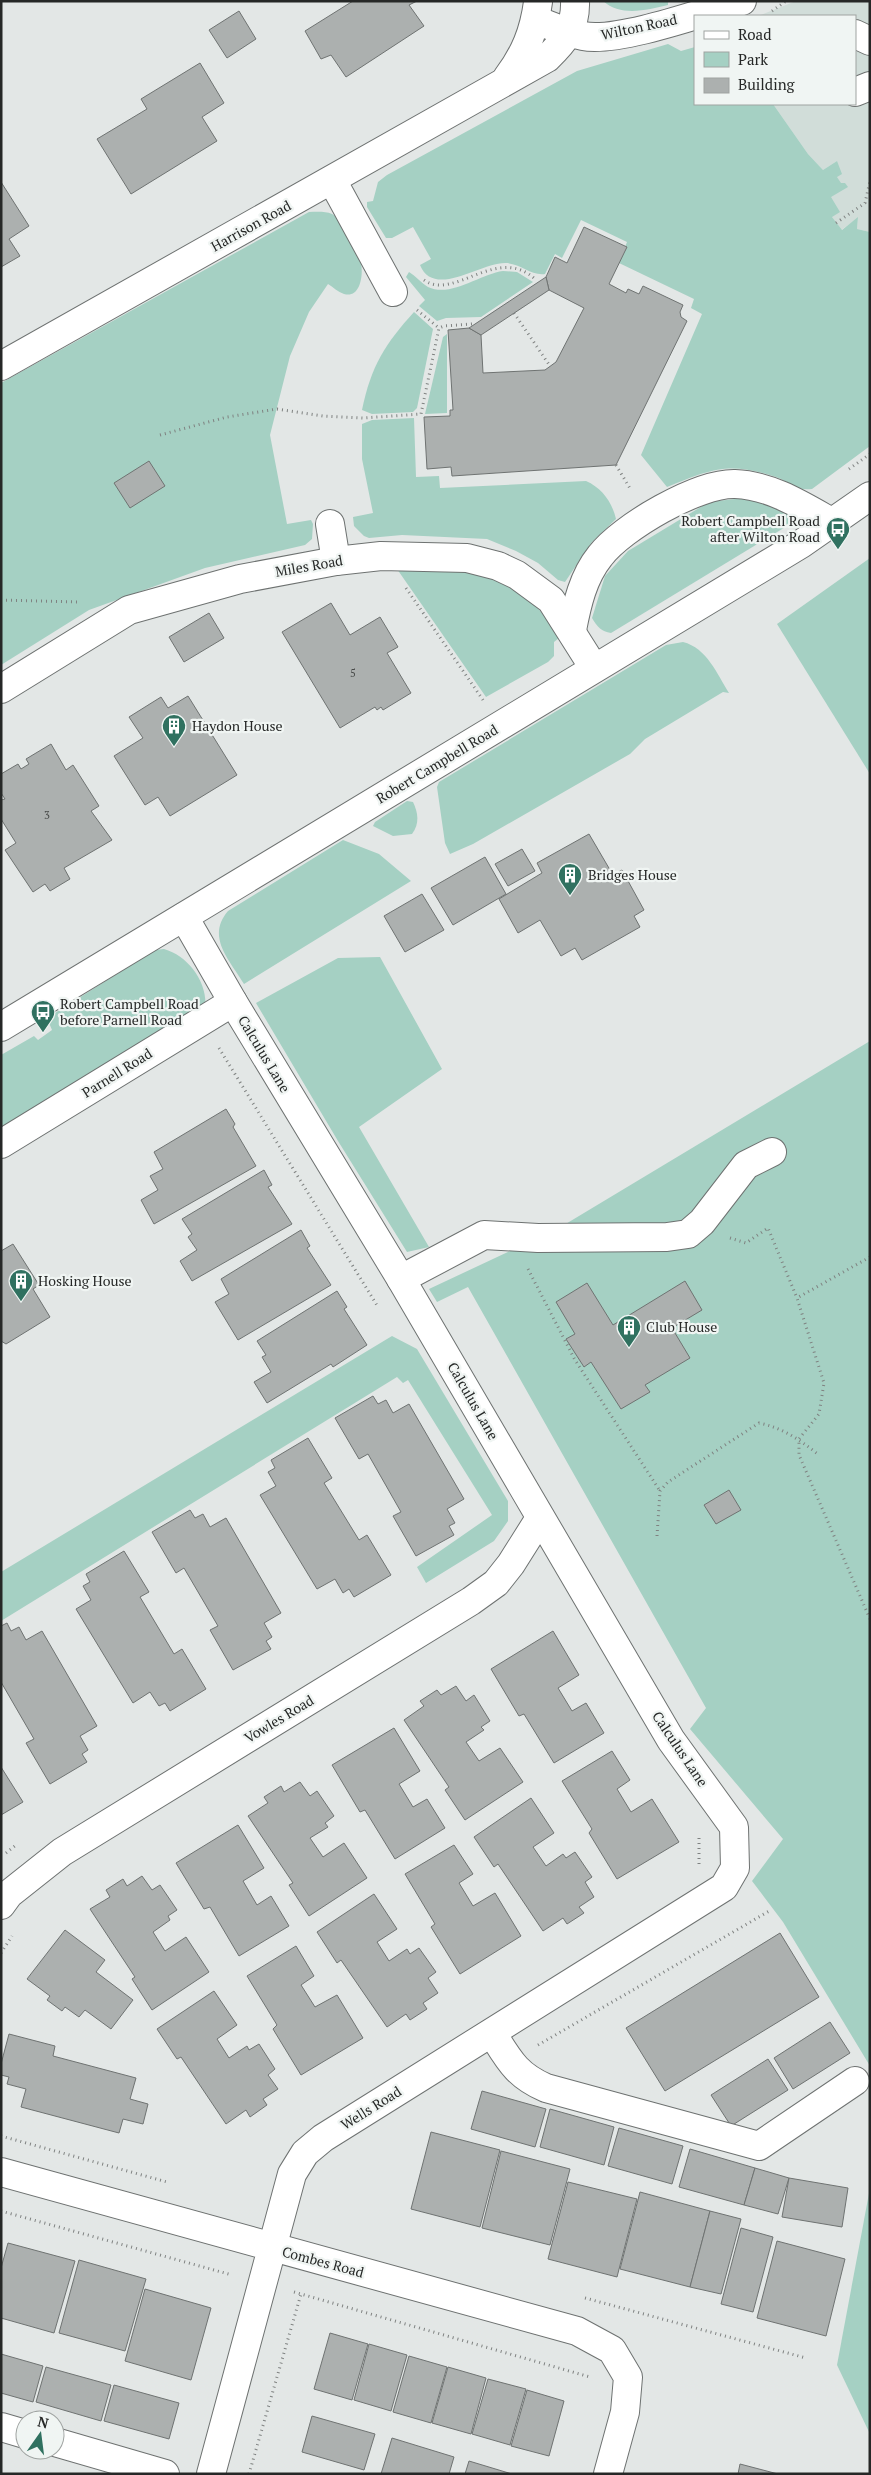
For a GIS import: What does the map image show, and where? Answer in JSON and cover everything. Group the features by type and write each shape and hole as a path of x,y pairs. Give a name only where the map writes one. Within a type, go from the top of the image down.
{"street":[{"name":"Harrison Road","path":"1,366 547,58 570,32 576,14 575,1"},
{"name":"Wilton Road","path":"537,11 570,32 590,37 613,36 742,1"},
{"name":"Harrison Road","path":"500,85 526,50 537,11"},
{"path":"856,92 870,86"},
{"path":"332,180 393,292"},
{"path":"572,630 583,586 600,555 617,538 630,529 687,496 712,487 745,485 779,495 833,523"},
{"name":"Robert Campbell Road","path":"1,1027 833,523 870,496"},
{"path":"330,524 336,560"},
{"name":"Miles Road","path":"1,689 129,610 240,579 336,560 381,556 446,557 478,560 508,570 538,588 551,600 572,630 594,668"},
{"name":"Calculus Lane","path":"184,917 233,1002 401,1278 671,1740 734,1827 735,1868 724,1887"},
{"name":"Parnell Road","path":"1,1144 233,1002"},
{"path":"401,1278 484,1235 512,1237 667,1237 688,1234 702,1222 746,1165 772,1152"},
{"name":"Vowles Road","path":"1,1905 9,1894 62,1852 444,1619 496,1583 511,1564 540,1518"},
{"name":"Wells Road","path":"215,2472 292,2174 306,2153 322,2138 724,1887"},
{"path":"492,2033 510,2061 526,2079 546,2088 759,2146 855,2081"},
{"name":"Combes Road","path":"1,2172 272,2249 577,2331 612,2350 628,2377 625,2412 608,2474"},
{"path":"1,2427 15,2431"},
{"path":"65,2445 165,2474"}],"path":[{"path":"772,11 786,1"},
{"path":"836,223 866,203 870,181"},
{"path":"418,275 430,285 442,286 501,267 519,270 536,280"},
{"path":"416,309 439,328"},
{"path":"514,313 550,366"},
{"path":"439,328 472,324"},
{"path":"160,435 227,417 277,409 323,416 363,418 421,414 439,328"},
{"path":"404,586 486,704"},
{"path":"1,600 107,603 129,610"},
{"path":"722,1236 746,1243 768,1228 797,1298 824,1383 819,1414 799,1439 799,1455 870,1619"},
{"path":"512,1237 575,1360 660,1490 658,1536"},
{"path":"797,1298 870,1257"},
{"path":"660,1490 668,1482 759,1423 776,1426 799,1439 820,1455"},
{"path":"694,1826 699,1835 699,1864 695,1870"},
{"path":"1,1857 19,1843"},
{"path":"1,2211 598,2379"},
{"path":"249,2474 301,2294"}],"shaded area":[{"path":"796,1 870,1 870,232 857,229 858,218 841,230 832,217 830,197 841,184 837,177 837,161 823,170 808,154 774,105 856,105 856,15 761,15"}],"green space":[{"path":"603,1 668,1 668,5 626,11 610,6"},
{"path":"668,44 681,51 694,47 694,105 774,105 808,154 823,170 837,161 842,174 837,177 841,183 845,183 848,187 831,197 840,212 832,217 842,230 858,217 857,229 870,232 870,446 812,489 801,489 776,477 760,472 732,468 708,472 667,487 641,455 702,314 691,308 694,299 619,263 627,242 581,220 562,258 555,254 545,274 535,273 516,265 505,263 495,264 458,277 436,279 427,275 420,265 431,259 413,227 392,238 386,238 367,207 367,202 373,201 378,182 387,175 577,71"},
{"path":"309,212 326,212 336,217 356,248 362,270 360,282 355,292 344,294 328,284 309,312 290,356 270,435 287,524 311,520 313,524 312,539 305,545 205,568 89,610 1,665 1,383"},
{"path":"503,271 517,272 533,282 481,317 446,318 437,321 419,306 425,300 406,277 409,272 428,287 446,290"},
{"path":"414,312 433,329 417,408 413,412 372,414 362,410 370,381 380,356"},
{"path":"447,334 447,413 425,414 443,337"},
{"path":"414,418 416,477 439,476 440,488 586,481 606,496 616,519 592,542 565,582 558,580 538,563 487,539 402,535 369,538 364,536 354,526 353,517 373,513 362,459 362,424 372,420"},
{"path":"743,498 763,502 783,510 794,518 792,523 611,633 598,627 592,618 605,576 628,551 709,502"},
{"path":"870,558 870,774 777,624"},
{"path":"397,569 447,570 469,573 490,578 509,586 527,598 544,615 559,638 554,642 554,656 548,662 486,697"},
{"path":"683,642 699,650 705,656 716,670 729,693 723,692 645,739 630,754 473,844 450,854 445,843 437,787 439,782 666,645"},
{"path":"407,801 413,802 417,814 416,826 412,834 393,836 373,826 375,822"},
{"path":"343,840 379,854 411,881 244,984 222,948 219,939 219,930 228,911"},
{"path":"164,949 182,958 195,972 204,990 205,1010 1,1133 1,1055 34,1036 38,1040 52,1030 47,1018 155,950"},
{"path":"380,957 442,1069 359,1127 429,1247 407,1252 256,1003 338,958"},
{"path":"870,1041 870,2066 783,1922 752,1881 783,1839 690,1729 706,1708 468,1287 437,1302 429,1289 559,1228"},
{"path":"392,1336 417,1349 508,1501 508,1521 494,1541 426,1583 417,1567 492,1515 408,1380 403,1383 397,1377 1,1621 1,1572"},
{"path":"870,2188 870,2434 837,2365"}],"building":[{"path":"353,1 417,1 409,5 424,26 346,77 331,55 321,59 305,31"},
{"path":"239,11 256,39 227,58 209,30"},
{"path":"200,63 224,103 202,117 217,141 131,194 97,139 147,109 141,99"},
{"path":"1,182 29,226 9,239 20,256 1,267"},
{"path":"584,227 627,247 609,284 626,293 628,289 639,294 643,286 683,305 680,312 681,317 687,321 616,465 452,476 451,467 427,469 424,417 450,416 450,410 453,410 448,330 469,328 481,335 483,373 545,370 556,362 584,308 549,290 546,277 555,257 567,263"},
{"path":"546,277 549,290 481,335 469,328"},
{"path":"149,461 165,486 130,508 114,483"},
{"path":"331,603 350,635 380,617 398,647 387,653 411,693 383,710 381,707 377,710 375,707 340,728 282,632"},
{"path":"209,613 224,638 184,662 169,637"},
{"name":"Haydon House","path":"188,696 237,775 170,816 158,797 145,805 114,756 143,738 129,717 161,697 168,708"},
{"path":"51,744 66,770 73,765 99,806 91,811 112,840 64,868 70,879 50,891 45,884 33,892 5,850 16,843 1,819 1,800 5,799 1,793 1,774 18,764 21,769 29,764 26,759"},
{"name":"Bridges House","path":"589,834 613,875 622,870 644,910 634,916 640,927 582,960 575,948 561,956 540,920 518,933 499,899 542,873 537,863"},
{"path":"522,849 535,871 508,886 495,864"},
{"path":"485,857 506,894 453,925 431,888"},
{"path":"422,894 444,930 405,952 384,916"},
{"path":"226,1109 235,1124 233,1127 256,1166 154,1224 141,1200 158,1190 150,1176 163,1169 154,1152"},
{"path":"264,1170 272,1185 268,1187 292,1224 192,1281 180,1261 197,1250 188,1237 192,1234 182,1219"},
{"path":"301,1230 310,1246 307,1248 331,1285 238,1340 215,1302 229,1294 221,1279"},
{"name":"Hosking House","path":"13,1244 39,1285 33,1289 50,1317 6,1344 1,1341 1,1251"},
{"name":"Club House","path":"685,1281 702,1310 672,1328 690,1358 645,1385 650,1392 621,1409 591,1362 584,1367 566,1339 575,1334 556,1302 587,1283 613,1325"},
{"path":"337,1291 347,1307 344,1309 367,1345 333,1367 331,1364 267,1403 254,1382 271,1372 262,1357 266,1355 257,1341"},
{"path":"373,1396 378,1404 386,1400 393,1413 409,1404 464,1499 447,1509 455,1523 449,1526 454,1535 416,1556 393,1516 401,1512 368,1454 359,1459 335,1418"},
{"path":"308,1438 332,1478 324,1483 359,1540 367,1535 391,1575 354,1597 349,1589 343,1593 335,1579 317,1589 260,1495 276,1486 268,1472 275,1468 271,1460"},
{"path":"729,1490 741,1510 716,1524 704,1505"},
{"path":"190,1510 195,1518 203,1514 210,1527 226,1518 281,1613 264,1623 272,1637 266,1641 271,1649 233,1670 210,1630 218,1626 184,1568 176,1573 152,1532"},
{"path":"124,1551 149,1592 140,1597 174,1654 182,1649 206,1689 170,1711 165,1703 159,1706 150,1692 133,1703 76,1609 91,1600 83,1586 90,1582 86,1574"},
{"path":"7,1623 11,1631 19,1627 26,1640 42,1631 97,1726 80,1736 88,1750 82,1754 87,1762 50,1784 26,1743 34,1739 1,1682 1,1626"},
{"path":"553,1631 579,1675 558,1688 572,1711 586,1703 604,1733 554,1763 524,1714 519,1716 491,1669"},
{"path":"456,1686 466,1701 474,1695 490,1721 481,1727 484,1730 466,1742 479,1761 500,1748 523,1782 465,1820 445,1790 449,1787 404,1720 424,1706 420,1701 437,1690 441,1695"},
{"path":"394,1728 420,1771 399,1784 413,1807 427,1799 445,1828 395,1859 365,1810 360,1812 332,1765"},
{"path":"612,1751 630,1780 617,1789 631,1812 652,1799 679,1842 617,1879 589,1833 592,1829 562,1781"},
{"path":"1,1767 23,1802 1,1815"},
{"path":"300,1782 310,1796 317,1791 334,1816 325,1823 328,1827 310,1838 323,1857 344,1843 367,1878 309,1916 289,1885 293,1883 248,1816 268,1803 264,1797 281,1786 284,1792"},
{"path":"531,1798 554,1833 533,1847 546,1866 563,1854 566,1858 575,1852 592,1877 585,1882 594,1897 579,1907 584,1913 567,1924 563,1918 543,1931 498,1864 494,1867 474,1837"},
{"path":"238,1825 264,1868 243,1881 257,1905 271,1896 289,1926 239,1956 210,1907 204,1909 176,1863"},
{"path":"454,1845 473,1874 459,1883 473,1906 495,1893 521,1936 460,1974 431,1927 435,1924 405,1874"},
{"path":"142,1876 152,1890 160,1885 177,1910 168,1916 170,1920 153,1932 165,1951 186,1937 209,1972 152,2010 132,1979 135,1977 90,1909 110,1897 106,1890 123,1879 127,1886"},
{"path":"374,1894 397,1929 377,1942 389,1961 407,1949 410,1954 419,1948 436,1972 428,1978 438,1993 423,2003 427,2009 410,2020 406,2014 387,2027 341,1960 337,1963 317,1932"},
{"path":"65,1930 105,1960 96,1972 133,2000 111,2029 85,2010 79,2017 65,2007 62,2011 47,2000 50,1996 27,1979"},
{"path":"780,1933 819,1997 665,2091 626,2028"},
{"path":"296,1946 314,1976 301,1985 315,2007 337,1995 363,2038 301,2075 273,2029 277,2025 247,1976"},
{"path":"214,1991 237,2025 217,2039 229,2058 247,2046 249,2050 259,2044 275,2069 268,2075 278,2089 263,2099 267,2105 250,2117 246,2110 226,2124 181,2057 177,2059 157,2029"},
{"path":"830,2022 850,2053 793,2089 774,2058"},
{"path":"9,2034 55,2046 53,2056 136,2078 130,2099 148,2104 143,2124 123,2119 119,2133 21,2107 26,2089 7,2084 9,2077 1,2075 1,2064"},
{"path":"768,2059 788,2090 731,2126 711,2095"},
{"path":"482,2091 546,2109 535,2147 471,2129"},
{"path":"550,2109 614,2127 604,2165 540,2147"},
{"path":"619,2128 683,2146 672,2184 608,2166"},
{"path":"431,2132 500,2150 480,2227 411,2209"},
{"path":"690,2149 755,2168 744,2205 679,2187"},
{"path":"501,2151 570,2169 550,2245 482,2228"},
{"path":"755,2168 789,2178 778,2214 744,2205"},
{"path":"789,2178 848,2188 842,2227 782,2217"},
{"path":"568,2182 637,2199 617,2277 548,2259"},
{"path":"640,2192 710,2211 690,2287 620,2269"},
{"path":"710,2211 741,2219 721,2294 690,2287"},
{"path":"741,2228 773,2237 753,2312 721,2304"},
{"path":"777,2241 845,2259 826,2336 757,2318"},
{"path":"8,2243 75,2261 54,2333 1,2318 1,2268"},
{"path":"79,2260 146,2279 125,2351 59,2333"},
{"path":"145,2289 211,2308 191,2380 125,2361"},
{"path":"330,2333 368,2344 352,2400 314,2389"},
{"path":"369,2344 407,2355 391,2411 354,2400"},
{"path":"1,2354 43,2366 33,2402 1,2393"},
{"path":"409,2356 447,2367 431,2423 393,2412"},
{"path":"46,2367 111,2385 101,2421 36,2402"},
{"path":"448,2367 486,2378 471,2434 432,2423"},
{"path":"488,2379 526,2389 510,2445 472,2434"},
{"path":"114,2385 179,2403 169,2439 104,2421"},
{"path":"527,2390 564,2401 549,2456 511,2446"},
{"path":"312,2416 375,2434 364,2470 302,2452"},
{"path":"392,2438 454,2457 449,2474 381,2474"},
{"path":"469,2461 512,2474 465,2474"},
{"path":"740,2464 778,2474 738,2474"}],"place":[{"name":"Robert Campbell Road after Wilton Road","path":"838,550"},
{"name":"Haydon House","path":"174,747"},
{"name":"Bridges House","path":"570,896"},
{"name":"Robert Campbell Road before Parnell Road","path":"43,1033"},
{"name":"Hosking House","path":"21,1302"},
{"name":"Club House","path":"629,1348"}]}
